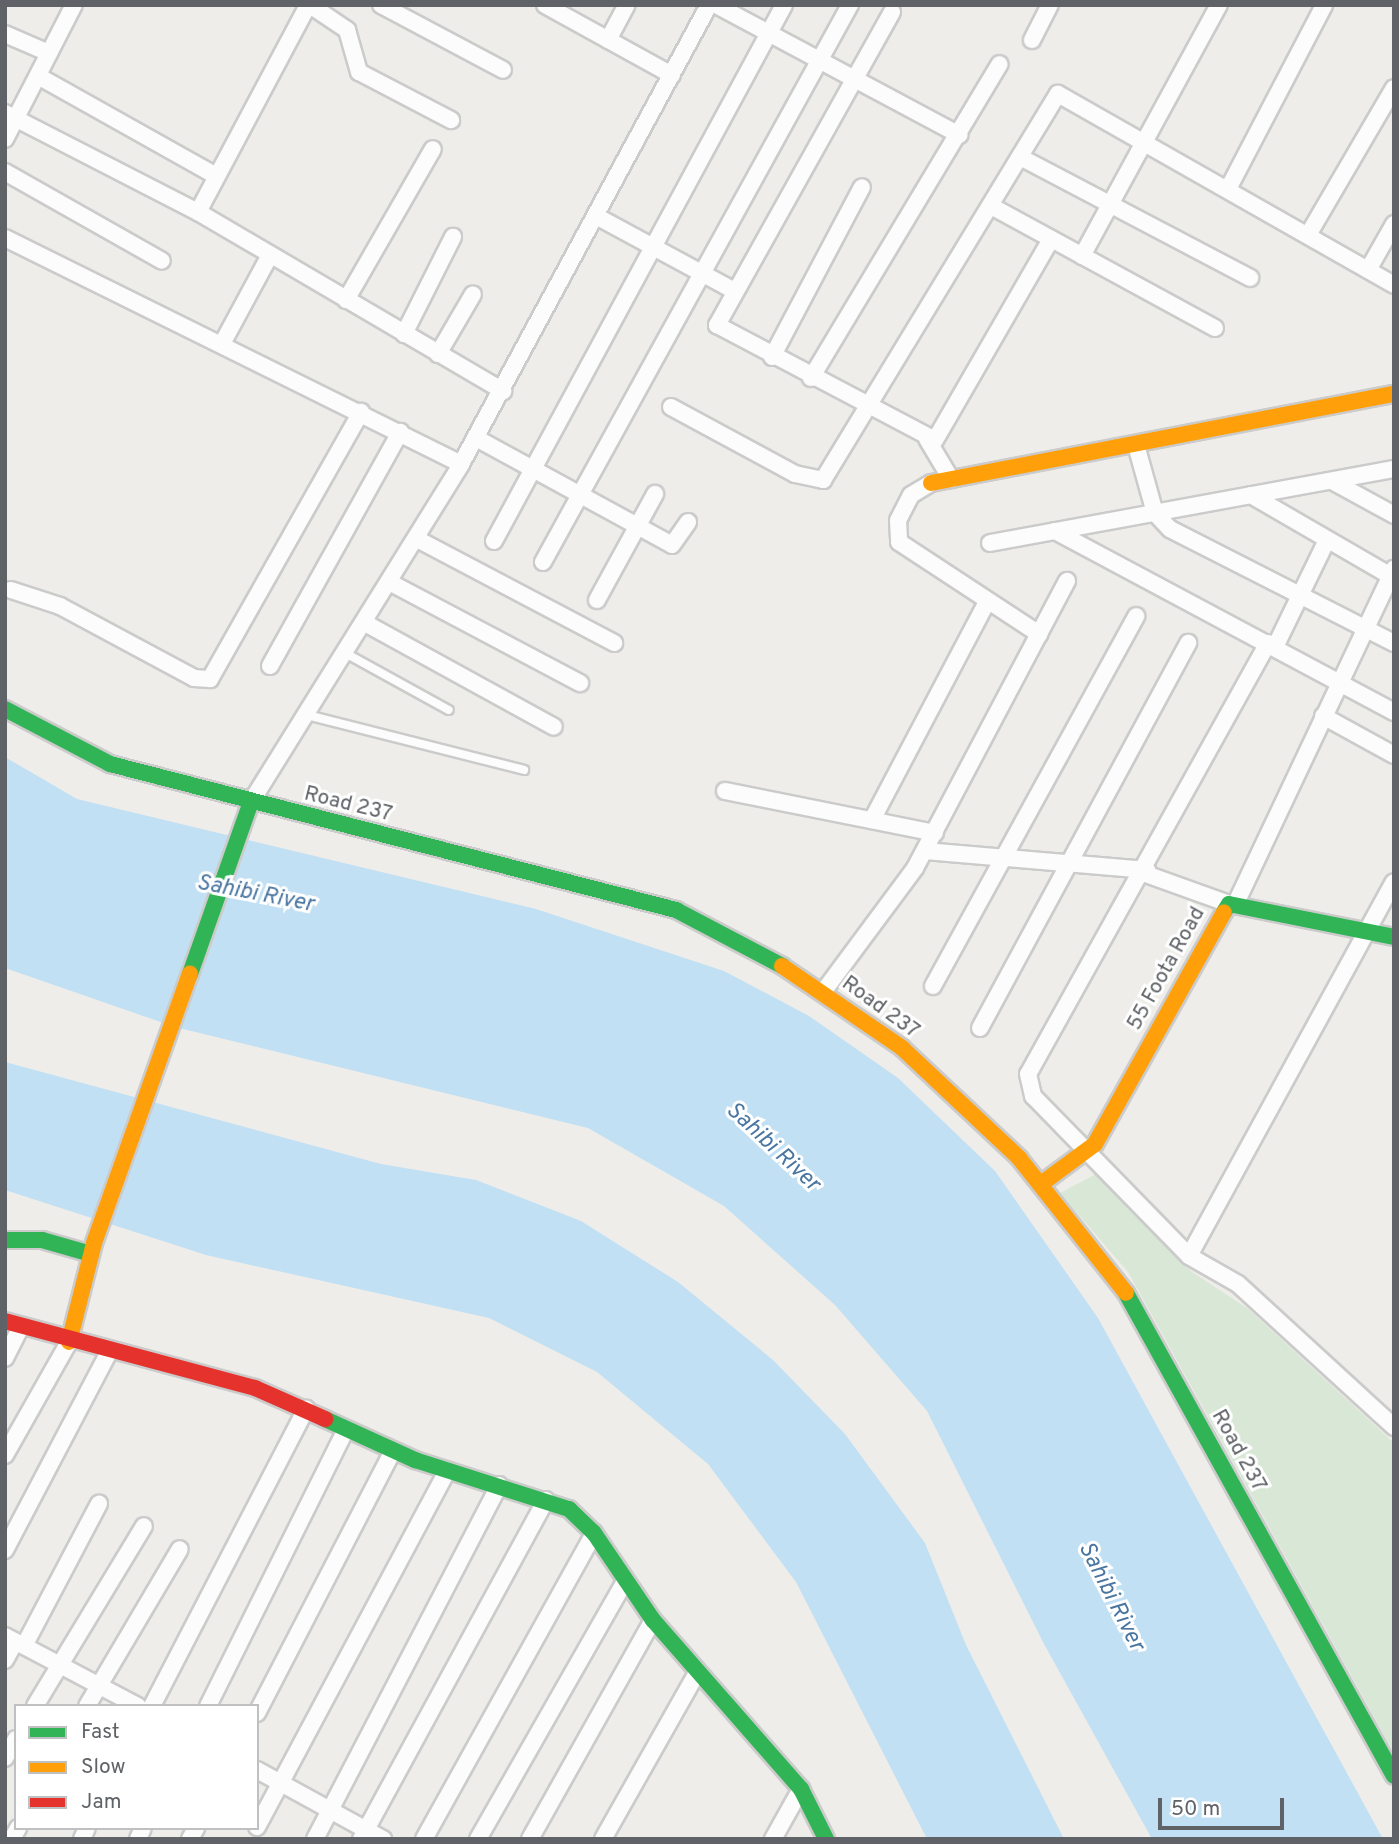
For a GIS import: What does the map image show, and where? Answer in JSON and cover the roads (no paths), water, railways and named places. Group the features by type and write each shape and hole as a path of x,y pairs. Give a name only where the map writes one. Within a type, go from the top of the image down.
{"street":[{"path":"5,139 11,116 38,76 74,5"},
{"path":"198,212 309,5 347,30 359,72 451,120"},
{"path":"381,5 503,70"},
{"path":"545,5 574,12 608,40 672,75"},
{"path":"608,40 627,5"},
{"path":"5,1455 69,1342 93,1248 238,830 251,802 367,624 476,438 709,5"},
{"path":"716,5 959,135"},
{"path":"494,541 536,471 785,5"},
{"path":"543,562 850,5"},
{"path":"1032,40 1050,5"},
{"path":"1082,256 1148,143 1219,5"},
{"path":"1228,188 1324,5"},
{"path":"892,12 733,290 717,325 927,439 951,479"},
{"path":"5,34 49,53"},
{"path":"811,378 1000,64"},
{"path":"38,76 216,176"},
{"path":"1308,235 1394,89"},
{"path":"671,407 817,482 828,476 1058,94 1228,188 1394,285"},
{"path":"11,116 198,212 503,391"},
{"path":"346,300 433,149"},
{"path":"1020,158 1113,204 1250,278"},
{"path":"5,172 162,261"},
{"path":"772,357 862,187"},
{"path":"991,206 1214,328"},
{"path":"596,216 733,290"},
{"path":"1368,270 1394,224"},
{"path":"404,334 453,237"},
{"path":"5,239 223,342 461,464"},
{"path":"927,439 946,429 1051,239"},
{"path":"223,342 270,255"},
{"path":"438,354 473,294"},
{"path":"1039,634 899,542 898,520 911,495 931,483 1394,394"},
{"path":"10,590 60,606 194,678 209,679 361,412"},
{"path":"270,666 400,432"},
{"path":"476,438 672,545 688,522"},
{"path":"1136,445 1155,513 1170,529 1394,643"},
{"path":"990,543 1394,469"},
{"path":"1332,481 1394,515"},
{"path":"597,600 654,494"},
{"path":"925,851 1145,872 1232,904 1392,574 1327,540 1251,495"},
{"path":"1055,531 1394,712"},
{"path":"417,539 614,643"},
{"path":"1327,540 1301,595 1028,1074 1033,1096 1089,1150 1189,1256 1238,1284 1394,1427"},
{"path":"823,992 885,916 925,851 1067,580"},
{"path":"391,583 580,683"},
{"path":"872,820 988,602"},
{"path":"933,986 1136,615"},
{"path":"367,624 554,727"},
{"path":"980,1028 1188,643"},
{"name":"Road 237","path":"5,709 110,764 677,910 823,992 902,1048 1041,1184 1122,1284 1394,1776"},
{"path":"1323,716 1394,755"},
{"path":"725,791 935,833"},
{"path":"1189,1256 1394,882"},
{"name":"55 Foota Road","path":"1041,1184 1089,1150 1232,904 1394,937"},
{"path":"5,1240 42,1240 93,1248"},
{"path":"5,1321 69,1342 234,1381 306,1409 393,1451 447,1471 547,1500 578,1516 594,1533 653,1620 801,1789 826,1839"},
{"path":"5,1358 21,1326"},
{"path":"5,1550 109,1352"},
{"path":"153,1704 306,1409"},
{"path":"209,1704 346,1429"},
{"path":"259,1709 393,1451"},
{"path":"259,1824 447,1471"},
{"path":"315,1839 499,1485"},
{"path":"364,1834 547,1500"},
{"path":"5,1660 99,1504"},
{"path":"36,1704 144,1526"},
{"path":"424,1839 594,1533"},
{"path":"88,1704 180,1549"},
{"path":"478,1839 626,1580"},
{"path":"530,1839 653,1620"},
{"path":"15,1641 134,1704"},
{"path":"603,1839 697,1673"},
{"path":"5,1758 14,1742"},
{"path":"259,1771 331,1811 364,1834 383,1839"},
{"path":"773,1839 801,1789"}],"lane":[{"path":"347,654 449,710"},
{"path":"307,715 524,770"}],"water":[{"name":"Sahibi River","path":"5,757 77,799 536,909 724,971 809,1016 898,1078 995,1171 1098,1318 1383,1839 1152,1839 1044,1644 927,1411 835,1305 724,1206 588,1128 175,1027 5,968"},
{"path":"5,1062 381,1164 476,1180 581,1221 678,1282 773,1360 845,1434 925,1543 966,1645 1064,1839 927,1839 796,1582 708,1464 597,1372 489,1318 206,1255 5,1190"}]}
